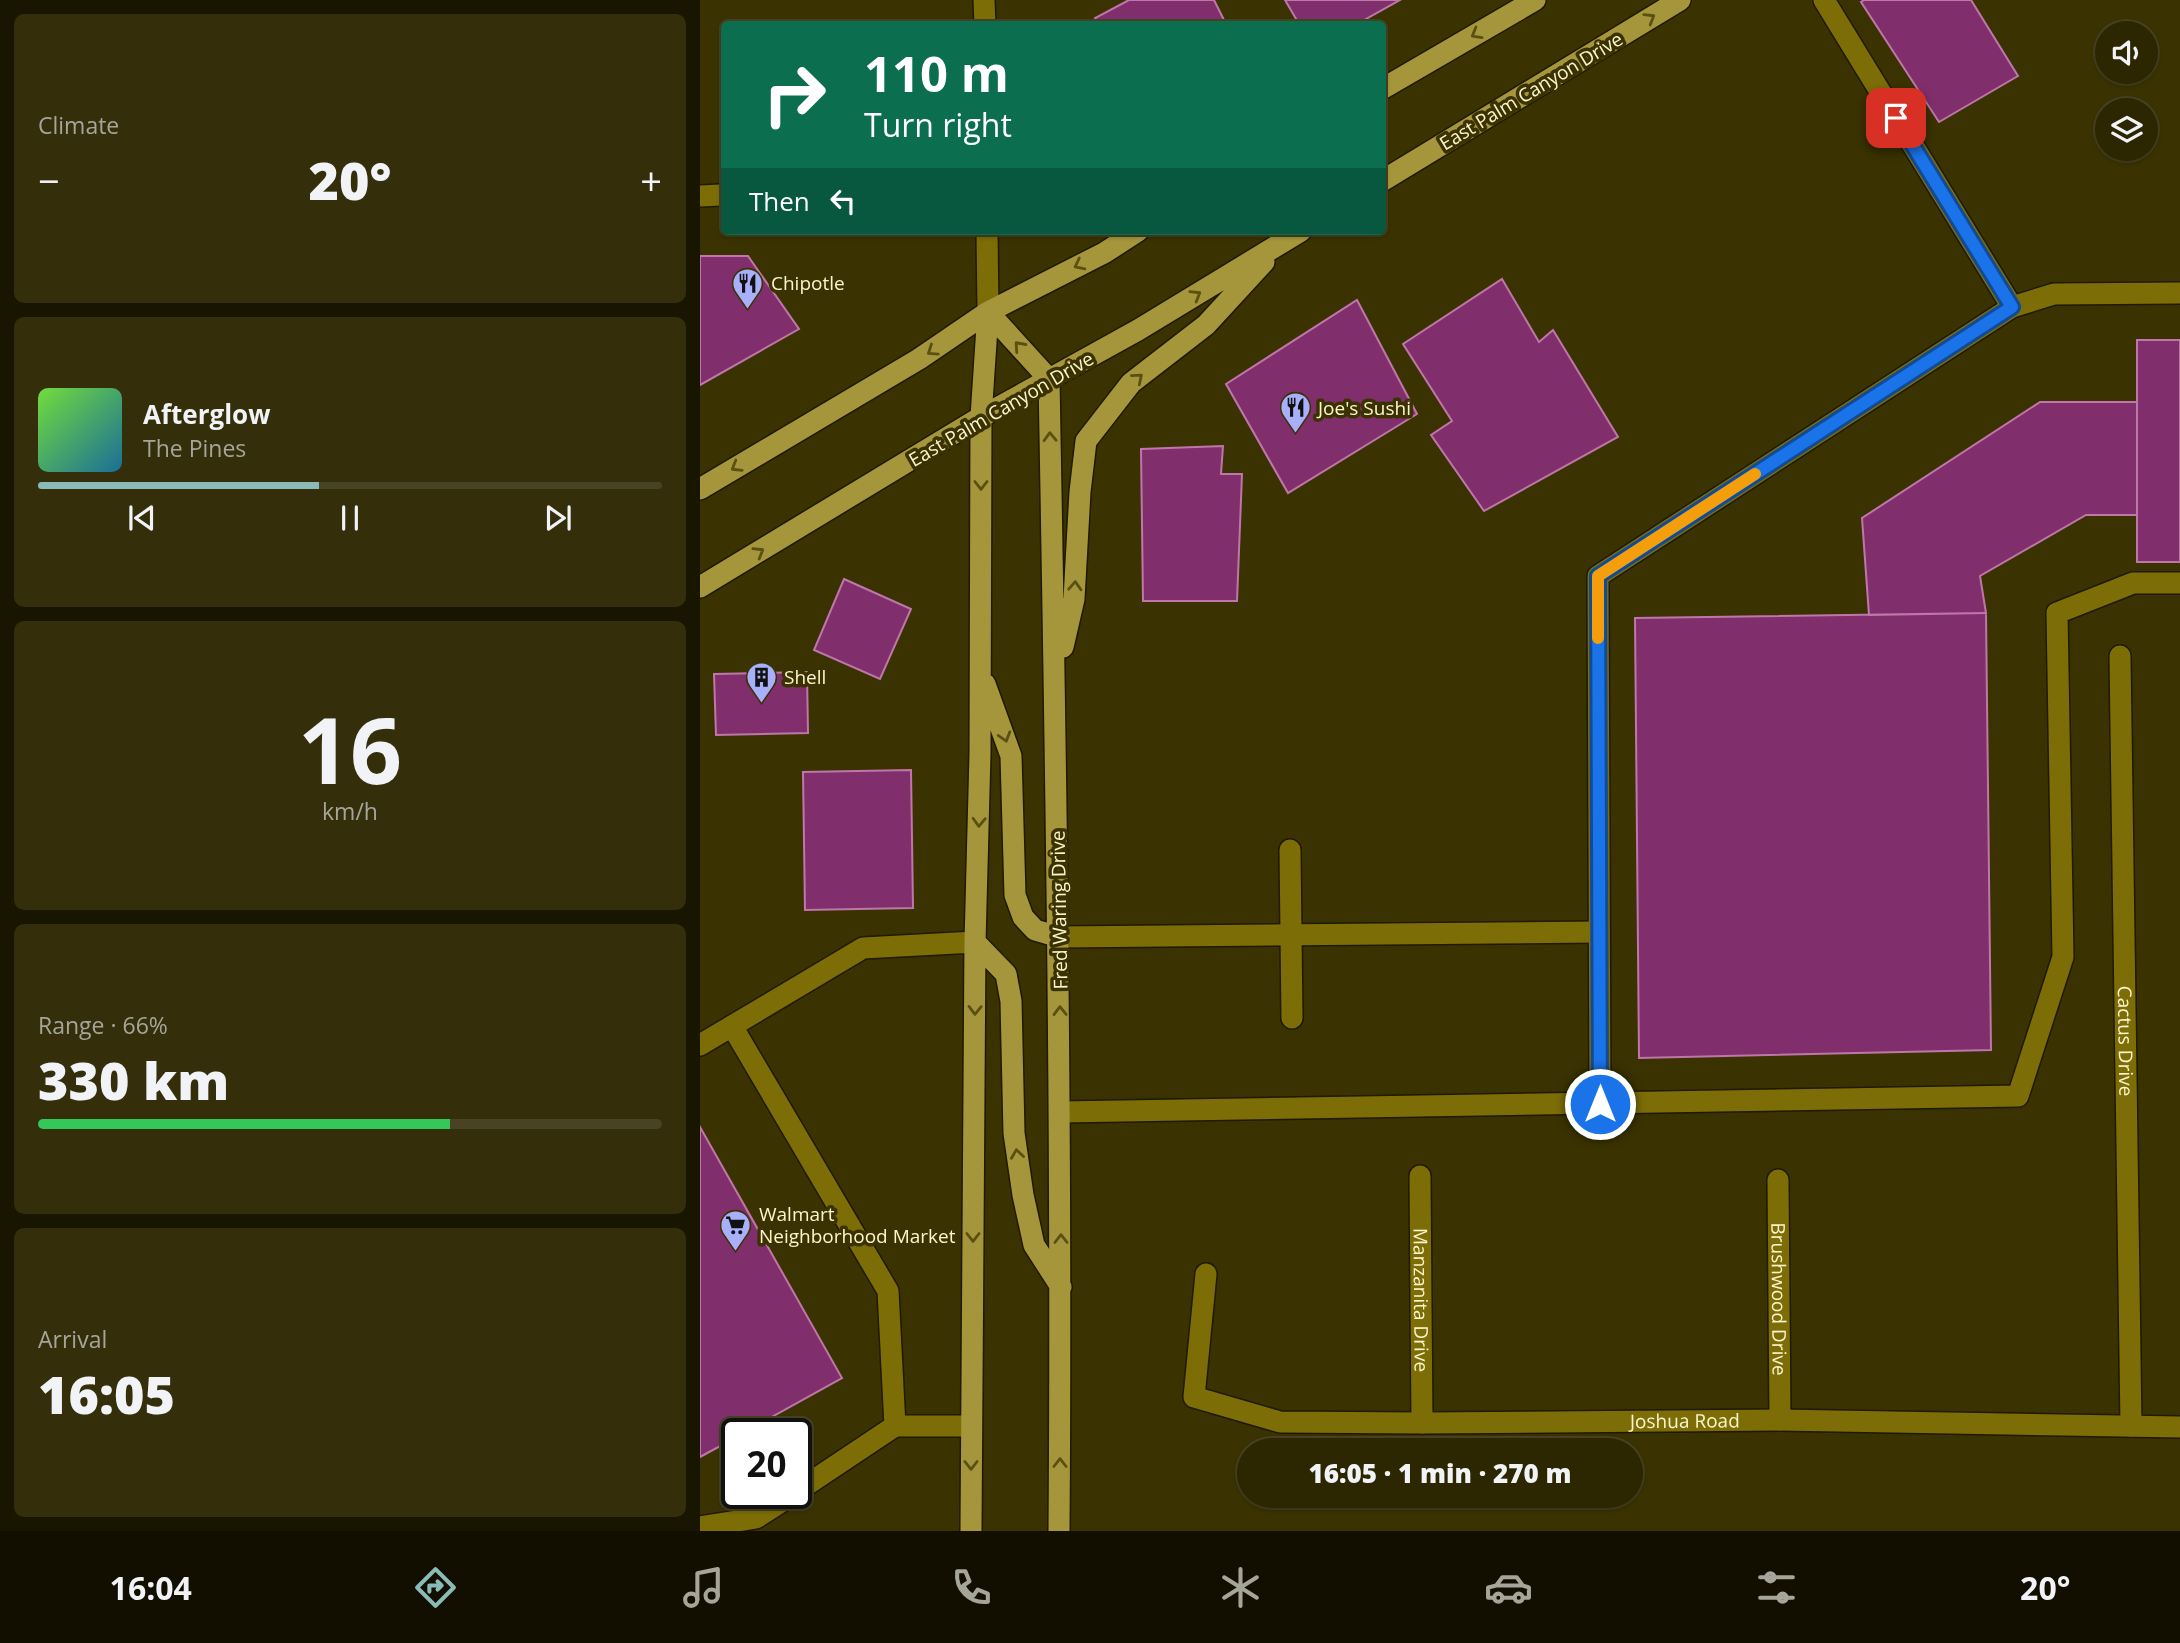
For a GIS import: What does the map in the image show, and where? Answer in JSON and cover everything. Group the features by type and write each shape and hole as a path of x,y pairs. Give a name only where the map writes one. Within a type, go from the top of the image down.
{"main road":[{"path":"1386,87 1535,0"},
{"name":"East Palm Canyon Drive","path":"1386,179 1680,0"},
{"path":"700,489 919,359 988,312 1104,253 1132,235"},
{"name":"East Palm Canyon Drive","path":"700,587 981,417 1138,330 1294,235"},
{"path":"1056,677 1074,599 1080,492 1086,441 1131,383 1206,325 1281,243"},
{"path":"988,312 1049,380"},
{"path":"971,1531 975,942 981,674 981,417 988,312"},
{"name":"Fred Waring Drive","path":"1049,380 1059,937 1059,1531"},
{"path":"981,674 1011,755 1015,895 1023,917 1035,930 1059,937"},
{"path":"975,942 1006,974 1012,1001 1014,1133 1023,1195 1034,1245 1060,1287"}],"street":[{"path":"985,0 985,21"},
{"path":"1824,0 2012,307"},
{"path":"987,235 988,312"},
{"path":"1600,1104 1598,576 2012,307 2054,294 2180,293"},
{"path":"1060,1112 2018,1096 2063,957 2057,613 2133,583 2180,583"},
{"name":"Cactus Drive","path":"2120,656 2131,1426"},
{"path":"1290,850 1292,1018"},
{"path":"1059,937 1598,932"},
{"path":"700,1045 863,948 975,942"},
{"path":"732,1026 888,1291 895,1426"},
{"name":"Manzanita Drive","path":"1420,1176 1422,1423"},
{"name":"Brushwood Drive","path":"1778,1180 1780,1420"},
{"name":"Joshua Road","path":"1206,1274 1194,1397 1280,1422 1780,1420 2180,1427"},
{"path":"812,1481 895,1426 971,1426"},
{"path":"700,1527 756,1518 770,1509"}],"building":[{"path":"1129,0 1214,0 1224,21 1097,21 1095,18"},
{"path":"1285,0 1400,0 1362,21 1297,21"},
{"path":"1971,0 2018,76 1939,122 1861,2"},
{"path":"700,256 748,256 799,329 700,385"},
{"path":"1502,279 1539,342 1553,330 1618,437 1484,511 1431,435 1452,421 1403,344"},
{"path":"1357,300 1417,414 1288,493 1226,384"},
{"path":"2137,340 2180,340 2180,562 2137,562"},
{"path":"2040,402 2137,402 2137,515 2086,515 1980,576 1986,613 1869,615 1862,518"},
{"path":"1223,446 1221,474 1242,474 1237,601 1143,601 1141,449"},
{"path":"844,579 911,609 880,679 814,650"},
{"path":"1986,613 1991,1050 1639,1058 1635,618"},
{"name":"Shell","path":"807,672 808,733 716,735 714,674"},
{"path":"911,770 913,908 805,910 803,772"},
{"name":"Walmart Neighborhood Market","path":"700,1127 842,1378 770,1418 721,1418 721,1446 700,1457"}],"slow traffic":[{"path":"1598,638 1598,576 1755,474"}],"place":[{"name":"Chipotle","path":"748,310"},
{"name":"Joe's Sushi","path":"1295,435"},
{"name":"Shell","path":"761,704"},
{"name":"Walmart Neighborhood Market","path":"736,1252"}],"route":[{"path":"1600,1104 1598,576 2012,307 1896,118"}]}
